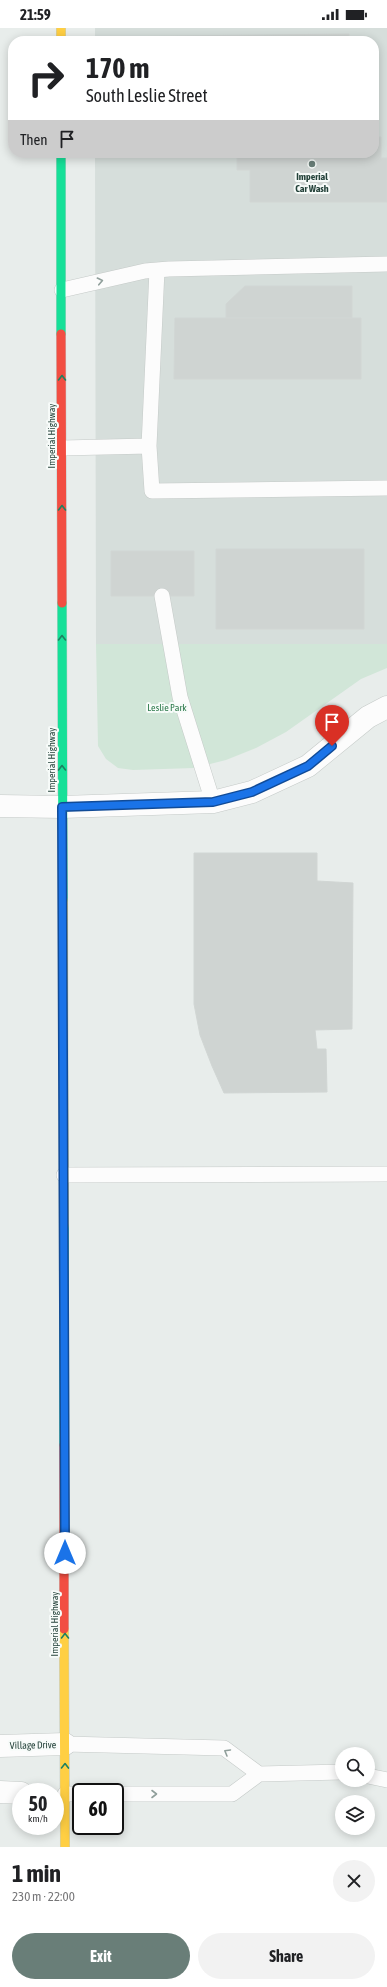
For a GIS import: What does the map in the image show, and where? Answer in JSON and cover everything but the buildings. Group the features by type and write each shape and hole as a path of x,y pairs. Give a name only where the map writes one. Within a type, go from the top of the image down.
{"main road":[{"name":"Imperial Highway","path":"61,158 65,1744 67,1794 65,1847"}],"street":[{"path":"0,806 62,807 213,802 252,792 308,766 368,717 387,708"},
{"name":"Village Drive","path":"0,1746 65,1744"},
{"path":"0,1792 12,1793"}],"lane":[{"path":"62,290 157,270 387,264"},
{"path":"157,270 149,446 152,491 387,488"},
{"path":"62,448 149,446"},
{"path":"162,596 180,697 213,802"},
{"path":"64,1175 387,1174"},
{"path":"65,1744 224,1748 260,1774"},
{"path":"124,1794 232,1794 260,1774 335,1772"},
{"path":"375,1777 387,1780"}],"shaded area":[{"path":"95,28 387,28 387,644 96,644 95,158 379,158 379,36 95,36"}],"green space":[{"name":"Leslie Park","path":"96,644 387,644 387,668 361,679 286,732 256,748 226,760 194,768 133,770 118,768 106,759 98,746"}],"traffic: fast":[{"path":"61,158 61,334"},
{"path":"62,603 63,900"},
{"path":"64,1226 64,1445"}],"traffic: slow":[{"path":"61,28 61,36"},
{"path":"63,900 64,1226"},
{"path":"64,1629 65,1847"}],"traffic: jam":[{"path":"61,334 62,603"},
{"path":"64,1445 64,1629"}],"place":[{"name":"Imperial Car Wash","path":"312,164"}],"route":[{"path":"65,1553 62,807 213,802 252,792 308,766 332,746"}]}
